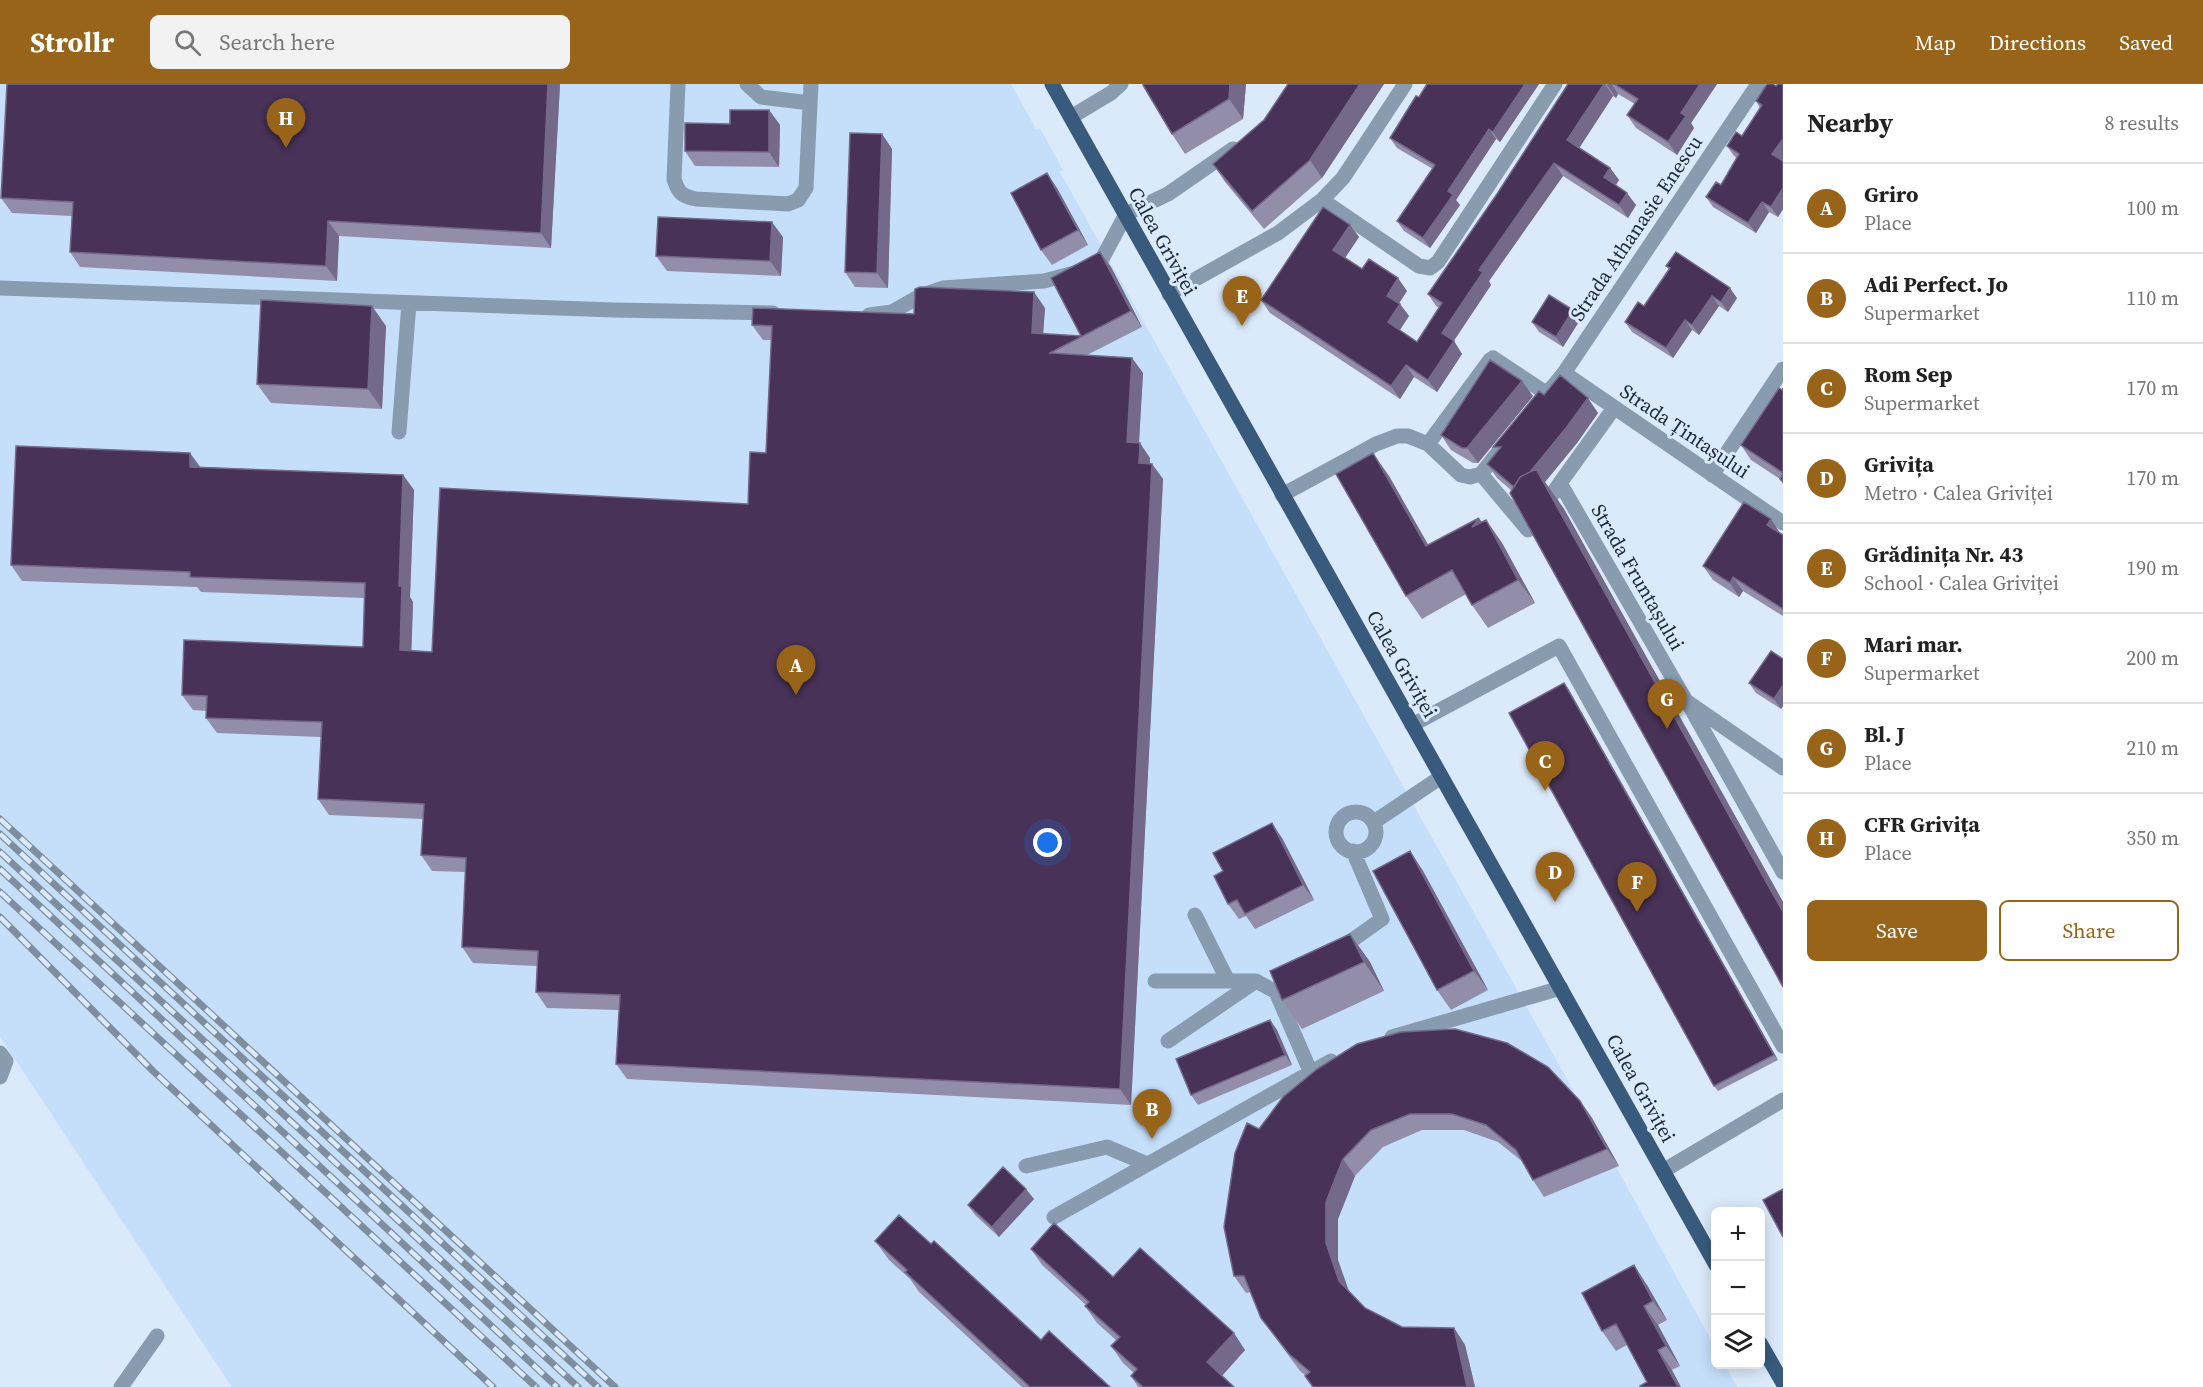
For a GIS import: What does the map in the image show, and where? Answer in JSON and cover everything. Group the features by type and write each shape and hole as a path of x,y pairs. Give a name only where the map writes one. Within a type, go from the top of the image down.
{"main road":[{"name":"Calea Griviței","path":"1052,84 1714,1261"},
{"path":"1765,1350 1783,1383"}],"street":[{"path":"678,84 674,178 682,196 696,200 788,204 798,200 806,188 811,84"},
{"path":"747,84 761,97 810,103"},
{"path":"1071,117 1111,93 1121,84"},
{"path":"1169,294 1278,233 1322,200 1343,178 1405,84"},
{"path":"1322,200 1419,266 1430,268 1438,262 1556,84"},
{"name":"Strada Athanasie Enescu","path":"1428,444 1490,360 1494,358 1543,398 1563,373 1758,84"},
{"path":"854,315 878,315 892,312 920,296 943,288 1044,280 1082,271 1102,259 1126,214 1168,194 1242,143"},
{"path":"0,288 782,314"},
{"path":"399,432 410,303"},
{"path":"1712,475 1783,369"},
{"name":"Strada Țintașului","path":"1563,373 1783,523"},
{"path":"1481,474 1528,530 1614,408"},
{"path":"1282,495 1387,438 1408,436 1428,444 1461,475 1475,477 1481,474 1510,438"},
{"name":"Strada Fruntașului","path":"1560,483 1686,701 1783,768"},
{"path":"1412,725 1559,646 1783,1046"},
{"path":"1686,701 1783,872"},
{"path":"1374,822 1442,777"},
{"path":"1363,813 1374,822 1376,833 1371,846 1360,851 1353,851 1344,848 1339,842 1338,823 1348,814 1363,813"},
{"path":"1324,959 1382,920 1353,851"},
{"path":"1195,915 1228,981"},
{"path":"1276,992 1305,972"},
{"path":"1155,981 1256,981 1276,992 1311,1072"},
{"path":"1168,1041 1256,981"},
{"path":"1376,1042 1561,988"},
{"path":"0,1053 6,1061 0,1077"},
{"path":"1054,1217 1345,1053"},
{"path":"1663,1171 1783,1100"},
{"path":"1026,1166 1107,1147 1147,1164"},
{"path":"121,1387 157,1336"}],"shaded area":[{"path":"0,84 1011,84 1036,129 1040,128 1063,170 1060,172 1711,1340 1711,1369 1727,1369 1737,1387 232,1387 0,1037"}],"building":[{"path":"7,84 548,84 541,233 328,221 326,266 70,252 73,202 1,198"},
{"path":"1144,84 1230,84 1229,99 1172,134"},
{"path":"1288,84 1360,84 1310,160 1252,211 1213,164 1264,120"},
{"path":"1427,84 1525,84 1493,132 1489,129 1448,191 1453,195 1423,238 1397,221 1435,165 1390,138 1416,96 1419,97"},
{"path":"1568,84 1604,84 1567,140 1610,168 1604,177 1627,193 1619,205 1554,163 1479,270 1483,272 1442,333 1454,341 1428,380 1406,365 1391,386 1261,300 1323,207 1350,225 1333,250 1362,269 1369,259 1398,278 1387,296 1400,304 1388,322 1417,342 1442,303 1428,294 1497,194"},
{"path":"1614,84 1700,84 1681,113 1686,116 1668,142 1627,115 1638,99"},
{"path":"1767,84 1776,86 1783,84 1783,139 1772,154 1783,161 1783,188 1771,207 1762,202 1748,223 1706,197 1716,182 1721,185 1739,154 1727,146 1736,132 1742,136 1762,105 1756,101"},
{"path":"730,110 769,110 769,152 685,151 685,123 730,124"},
{"path":"850,133 882,134 877,273 845,272"},
{"path":"1047,173 1078,230 1041,250 1011,193"},
{"path":"658,217 772,222 770,261 656,256"},
{"path":"1100,252 1131,311 1050,353 1132,358 1127,442 1140,443 1139,463 1152,464 1120,1089 616,1064 620,995 536,992 538,951 462,947 466,858 421,855 424,804 318,799 322,722 206,718 207,696 182,695 184,640 363,647 365,583 190,577 190,572 11,565 16,446 190,453 190,467 403,475 399,586 402,586 400,650 432,652 440,488 748,504 750,452 766,453 772,326 752,325 753,308 914,314 915,289 920,287 1034,292 1032,333 1081,336 1051,278"},
{"path":"1676,252 1730,288 1721,302 1712,296 1692,325 1685,320 1666,348 1625,322 1638,302 1644,306 1670,268 1666,266"},
{"path":"1549,295 1573,310 1556,337 1532,322"},
{"path":"261,300 372,306 368,389 257,384"},
{"path":"1490,360 1522,381 1467,448 1462,448 1441,435"},
{"path":"1560,375 1588,398 1530,472 1520,477 1514,487 1487,464 1501,447 1493,447 1539,391 1544,395"},
{"path":"1779,388 1782,390 1783,388 1783,473 1741,445"},
{"path":"1373,453 1426,546 1479,518 1472,527 1486,520 1518,580 1472,605 1452,570 1406,596 1336,474"},
{"path":"1536,469 1783,912 1783,987 1510,493 1520,477"},
{"path":"1744,502 1771,519 1767,525 1783,535 1783,609 1733,577 1730,583 1703,566"},
{"path":"1771,651 1783,659 1783,685 1774,699 1749,683"},
{"path":"1564,683 1774,1055 1714,1086 1509,713"},
{"path":"1272,823 1303,885 1245,914 1237,900 1228,904 1214,876 1223,871 1213,853"},
{"path":"1410,851 1474,971 1437,990 1373,871"},
{"path":"1350,934 1364,962 1282,1000 1270,971"},
{"path":"1270,1020 1285,1055 1191,1095 1176,1059"},
{"path":"1455,1029 1507,1043 1548,1067 1580,1101 1607,1149 1533,1180 1516,1150 1486,1125 1452,1114 1410,1114 1371,1130 1343,1159 1326,1202 1326,1243 1339,1281 1365,1308 1402,1327 1454,1328 1467,1387 1313,1387 1305,1376 1310,1372 1289,1354 1261,1318 1244,1276 1234,1276 1224,1227 1235,1153 1247,1123 1259,1129 1283,1097 1317,1069 1357,1044 1401,1032"},
{"path":"1003,1167 1026,1189 992,1227 968,1205"},
{"path":"1783,1189 1783,1237 1763,1200"},
{"path":"899,1215 931,1244 934,1241 1041,1340 1049,1331 1110,1387 1030,1387 905,1272 907,1270 875,1241"},
{"path":"1054,1223 1113,1277 1140,1248 1234,1333 1207,1362 1234,1387 1143,1387 1131,1376 1137,1369 1111,1346 1120,1337 1085,1306 1089,1302 1031,1249"},
{"path":"1634,1265 1653,1301 1644,1306 1666,1346 1658,1350 1678,1387 1641,1387 1647,1382 1616,1324 1602,1331 1582,1293"}],"railway":[{"path":"0,819 615,1387"},
{"path":"0,834 598,1387"},
{"path":"0,852 578,1387"},
{"path":"0,869 557,1387"},
{"path":"0,892 536,1387"},
{"path":"0,917 153,1071 493,1387"}],"place":[{"name":"CFR Grivița","path":"286,148"},
{"name":"Grădinița Nr. 43","path":"1242,326"},
{"name":"Griro","path":"796,695"},
{"name":"Bl. J","path":"1667,729"},
{"name":"Rom Sep","path":"1545,791"},
{"name":"Grivița","path":"1555,902"},
{"name":"Mari mar.","path":"1637,912"},
{"name":"Adi Perfect. Jo","path":"1152,1139"}]}
